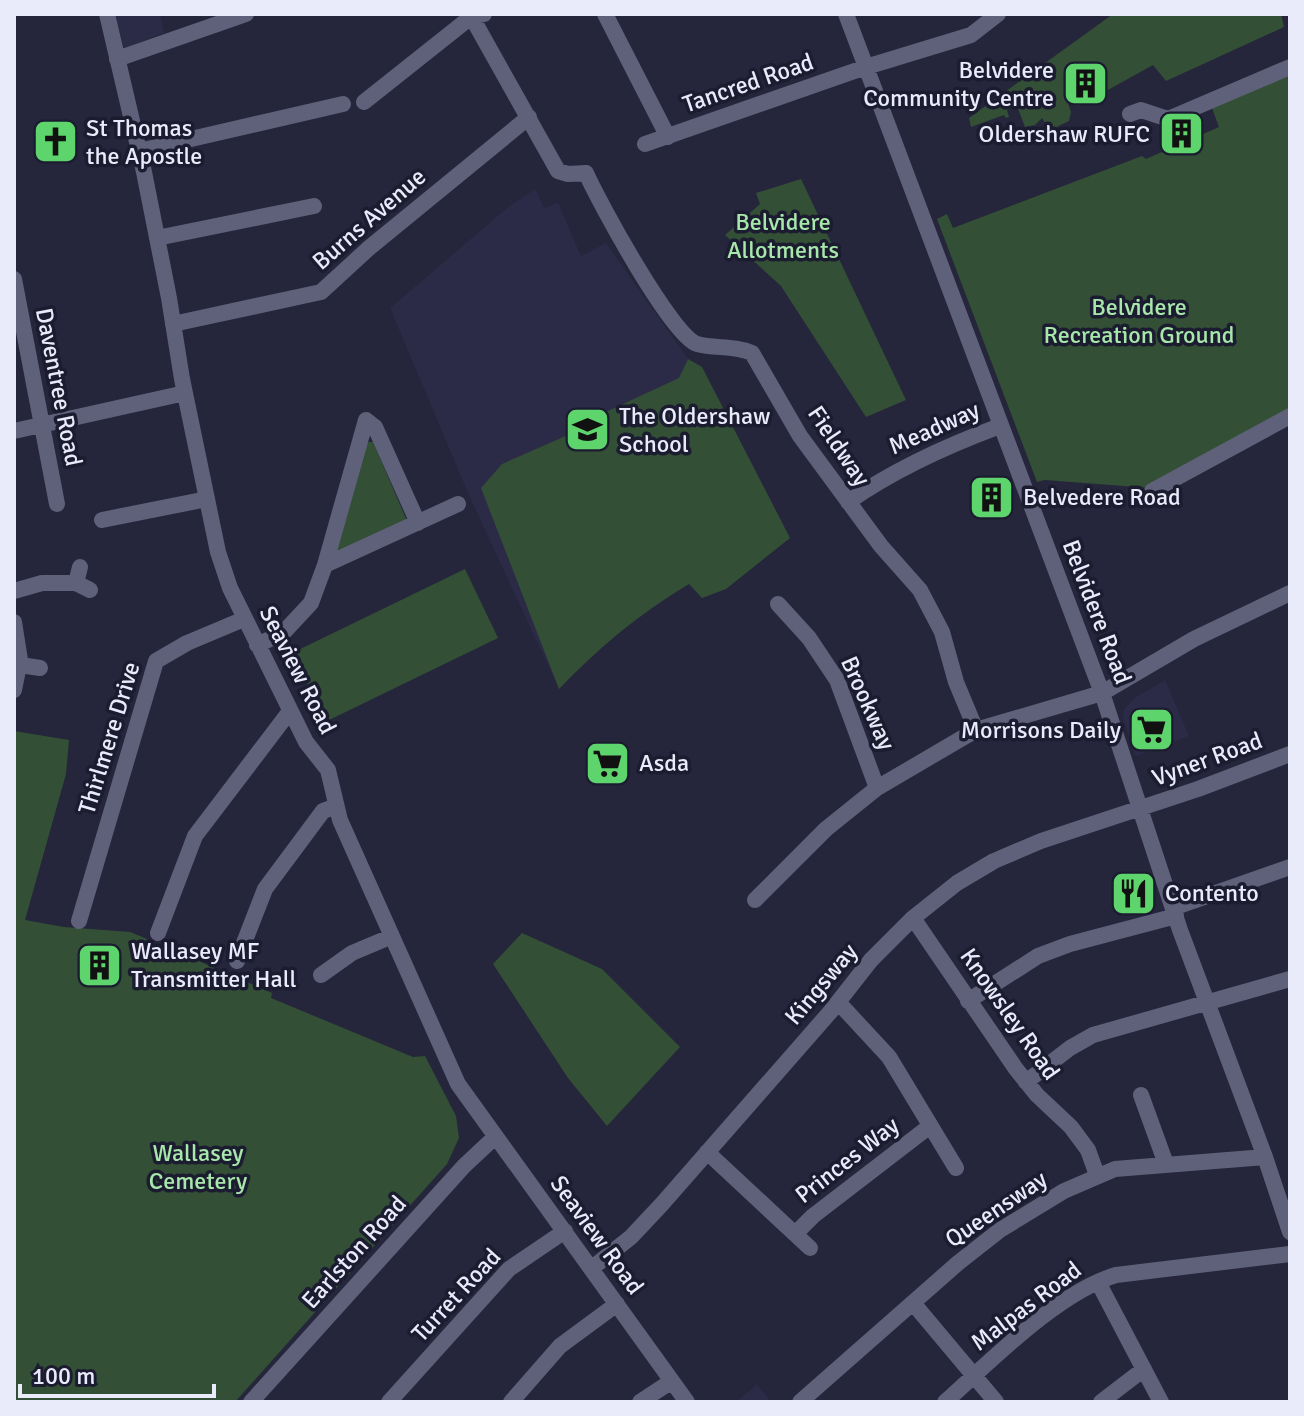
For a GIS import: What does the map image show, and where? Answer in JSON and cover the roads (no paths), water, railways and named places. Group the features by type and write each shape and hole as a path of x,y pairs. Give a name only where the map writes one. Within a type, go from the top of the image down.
{"street":[{"name":"Seaview Road","path":"107,14 157,238 218,552 244,619 306,742 328,770 336,806 390,937 458,1084 687,1402"},
{"path":"117,59 246,14"},
{"path":"605,14 668,137"},
{"name":"Belvidere Road","path":"846,14 1102,693 1175,912 1290,1232"},
{"name":"Tancred Road","path":"645,144 866,67 971,35 998,14"},
{"path":"364,102 475,15 529,117"},
{"path":"1130,114 1141,110 1168,119 1290,67"},
{"path":"139,151 343,104"},
{"name":"Fieldway","path":"529,117 558,171 586,173 618,237 676,325 695,343 738,347 752,353 800,436 881,546 920,590 942,632 956,682 976,730"},
{"name":"Burns Avenue","path":"173,324 321,292 369,248 529,117"},
{"path":"157,238 314,206"},
{"name":"Daventree Road","path":"14,279 57,504"},
{"path":"14,431 185,393"},
{"path":"1152,491 1290,416"},
{"path":"257,645 283,633 311,603 325,565 366,420 375,427 418,523"},
{"name":"Meadway","path":"848,502 887,475 1000,426"},
{"path":"102,520 207,499"},
{"path":"325,565 458,504"},
{"path":"14,591 42,583 82,580"},
{"path":"755,900 826,829 877,788 976,730 1102,693 1194,639 1290,593"},
{"name":"Brookway","path":"778,604 809,638 837,680 877,788"},
{"name":"Thirlmere Drive","path":"79,921 156,661 187,643 244,619"},
{"path":"14,622 20,665 14,690"},
{"path":"20,665 40,668"},
{"path":"158,933 195,836 290,711"},
{"name":"Vyner Road","path":"1141,809 1290,754"},
{"path":"237,961 265,889 323,811 336,806"},
{"name":"Kingsway","path":"592,1268 631,1237 838,1002 871,960 913,918 957,883 994,861 1041,841 1141,809"},
{"path":"968,1001 1038,956 1175,912 1290,867"},
{"name":"Knowsley Road","path":"913,918 1026,1082 1071,1127 1088,1150 1097,1175"},
{"path":"321,975 352,953 390,937"},
{"path":"1026,1082 1070,1048 1093,1035 1290,979"},
{"name":"Princes Way","path":"838,1002 889,1057 956,1168"},
{"path":"1141,1095 1166,1164"},
{"name":"Princes Way","path":"795,1234 813,1216 930,1126"},
{"name":"Earlston Road","path":"251,1402 464,1166 495,1137"},
{"name":"Princes Way","path":"707,1152 810,1248"},
{"name":"Queensway","path":"800,1402 1000,1230 1064,1191 1115,1169 1265,1157"},
{"name":"Turret Road","path":"389,1402 509,1269 565,1231"},
{"name":"Malpas Road","path":"945,1402 1041,1319 1098,1282 1116,1275 1290,1254"},
{"path":"1098,1282 1161,1402"},
{"path":"913,1303 996,1402"},
{"path":"511,1402 560,1346 617,1304"},
{"path":"1101,1402 1144,1369"},
{"path":"640,1402 672,1381"}],"place":[{"name":"Belvidere Community Centre","path":"1085,84"},
{"name":"Oldershaw RUFC","path":"1181,134"},
{"name":"St Thomas the Apostle","path":"55,142"},
{"name":"The Oldershaw School","path":"588,430"},
{"name":"Belvedere Road","path":"992,497"},
{"name":"Morrisons Daily","path":"1152,730"},
{"name":"Asda","path":"608,763"},
{"name":"Contento","path":"1134,893"},
{"name":"Wallasey MF Transmitter Hall","path":"100,965"}],"park label":[{"name":"Belvidere Allotments","path":"783,236"},
{"name":"Belvidere Recreation Ground","path":"1139,321"},
{"name":"Wallasey Cemetery","path":"198,1167"}]}
